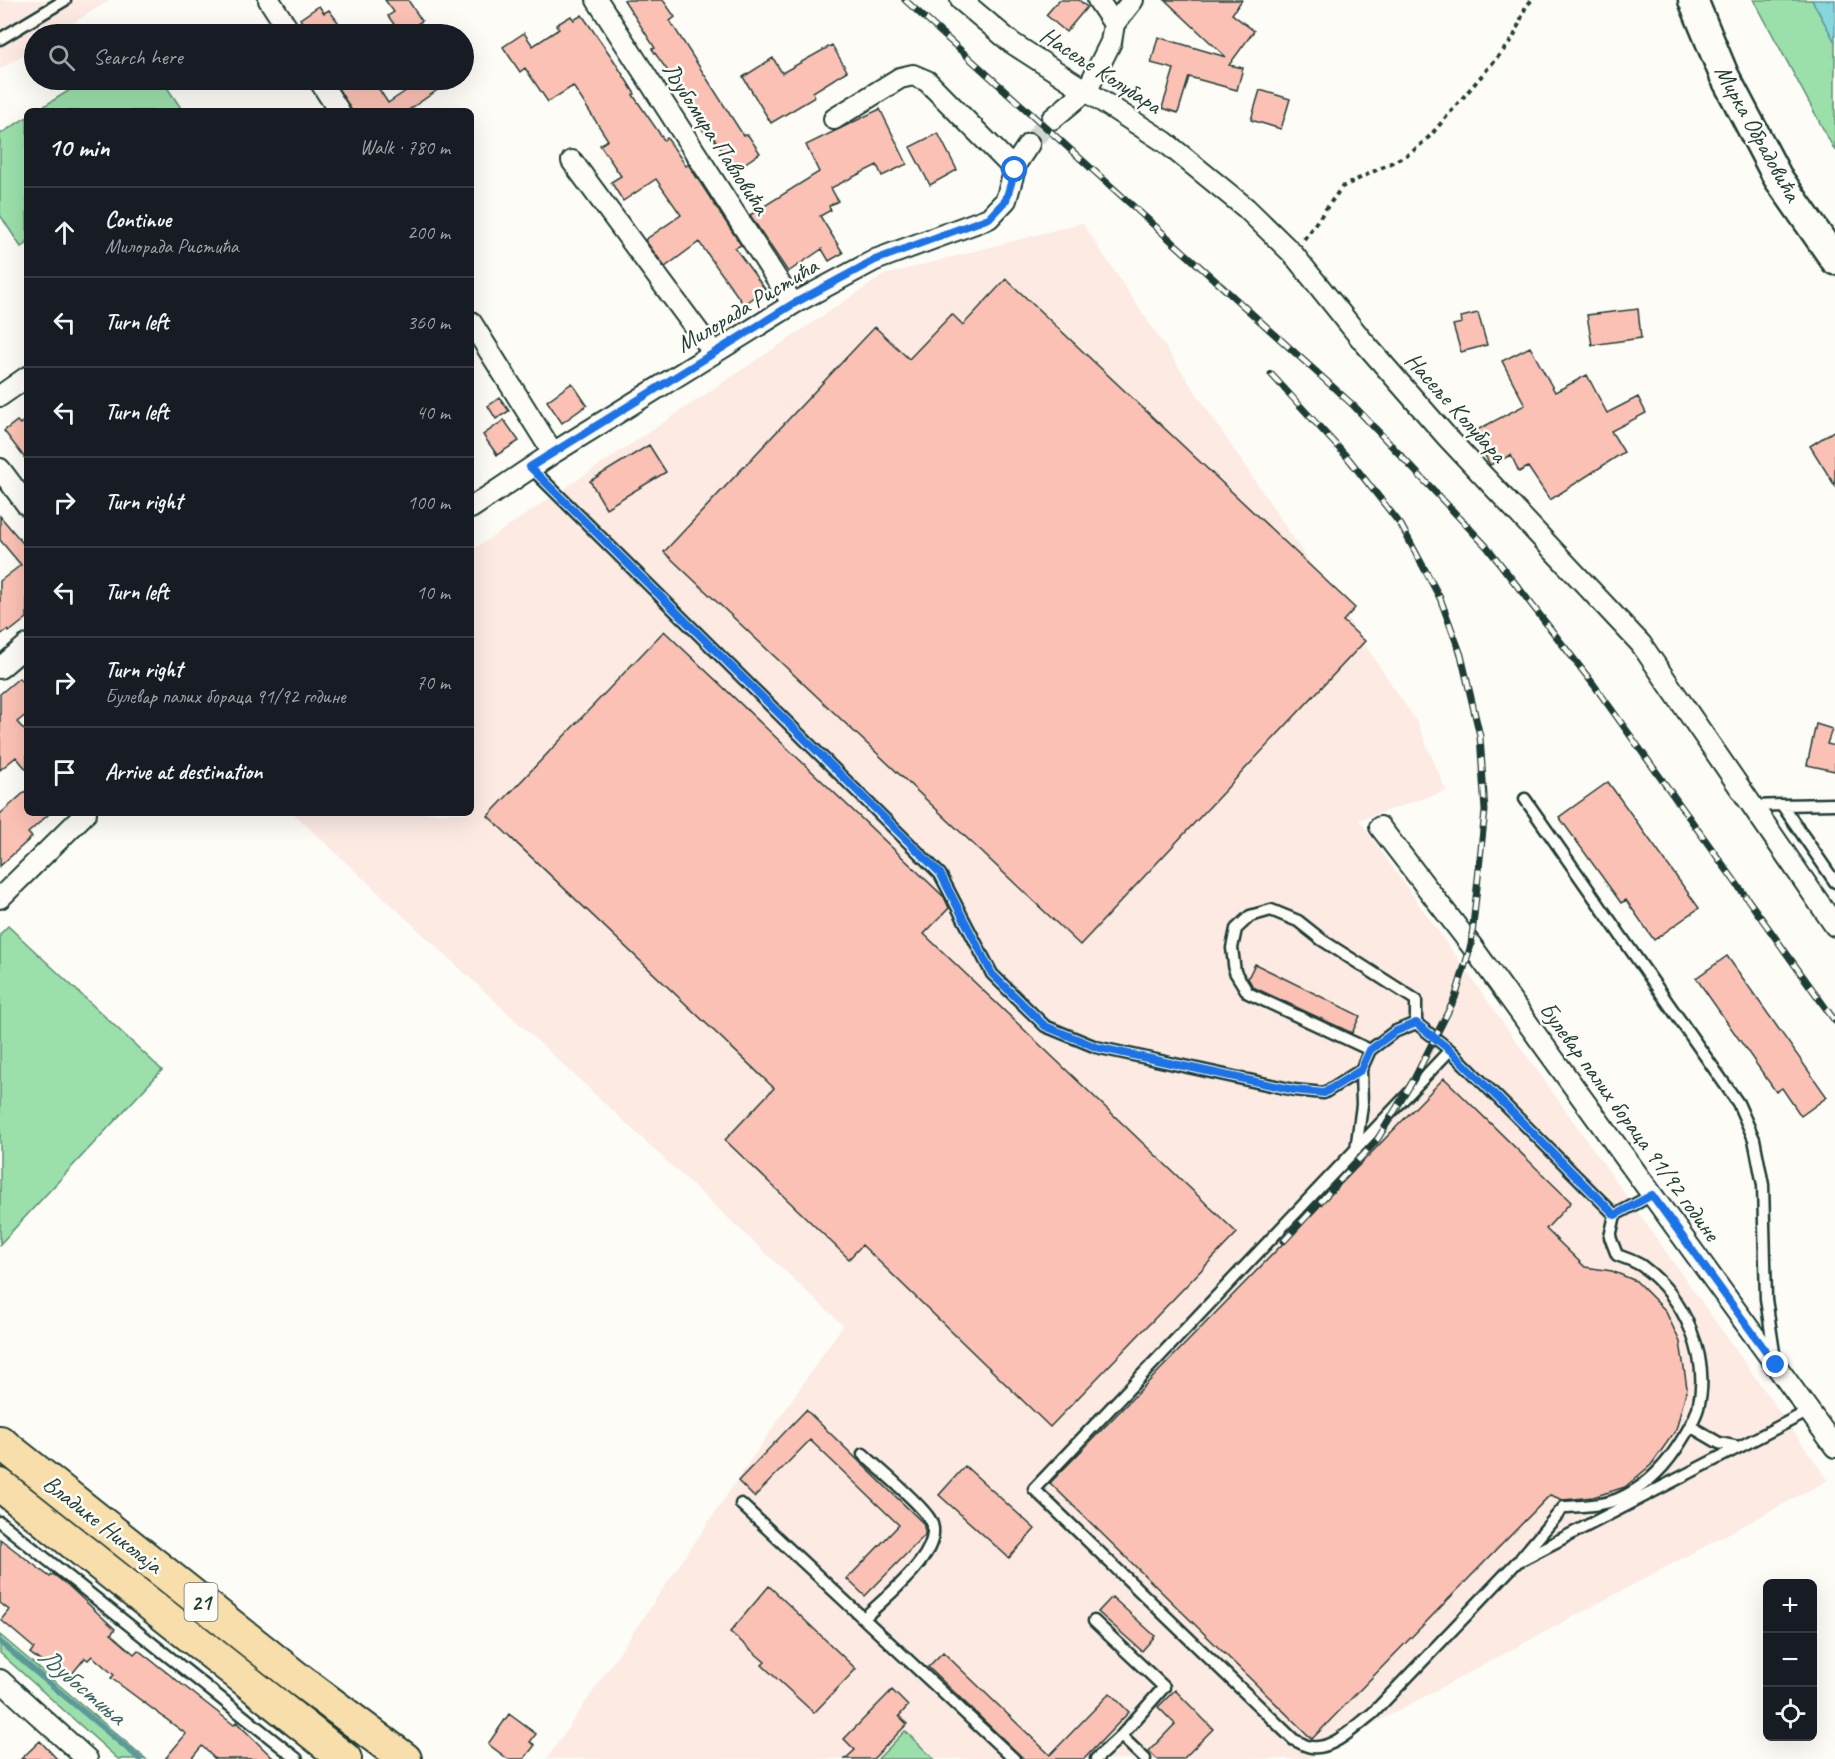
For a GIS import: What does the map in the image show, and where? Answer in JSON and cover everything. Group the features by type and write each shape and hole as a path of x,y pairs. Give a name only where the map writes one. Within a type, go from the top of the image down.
{"main road":[{"name":"Владике Николаја","path":"0,1442 297,1678 405,1759"},
{"name":"Владике Николаја","path":"0,1485 345,1759"}],"street":[{"path":"269,0 285,24"},
{"name":"Љубомира Павловића","path":"597,0 793,304"},
{"name":"Насеље Колубара","path":"961,0 1012,43 1165,142 1246,208 1293,254 1362,340 1447,437 1641,644 1835,926"},
{"path":"1098,0 1114,24"},
{"path":"1052,119 1087,90 1111,42 1114,24 1133,0"},
{"name":"Мирка Обрадовића","path":"1693,0 1724,75 1778,178 1835,260"},
{"path":"834,119 900,78 913,75 927,81 1015,170"},
{"path":"325,90 337,108"},
{"name":"Милорада Ристића","path":"474,506 530,467 793,304 875,260 989,218 1006,200 1017,162 1029,144"},
{"path":"572,161 714,353"},
{"path":"474,327 553,453"},
{"path":"0,396 24,379"},
{"path":"0,469 24,501"},
{"path":"0,668 24,648"},
{"path":"0,898 83,816"},
{"name":"Булевар палих бораца 91/92 године","path":"1380,827 1471,945 1835,1447"},
{"path":"0,1680 87,1759"}],"lane":[{"path":"25,24 65,0"},
{"path":"0,39 24,25"},
{"path":"530,467 940,873 992,974 1045,1026 1096,1047 1294,1090 1324,1093 1361,1070"},
{"path":"1525,799 1738,1103 1754,1139 1764,1185 1766,1299 1776,1365"},
{"path":"1753,806 1835,804"},
{"path":"1782,805 1835,882"},
{"path":"1370,1050 1248,993 1235,972 1232,948 1236,929 1250,916 1271,910 1298,921 1322,940 1416,1000 1416,1023"},
{"path":"1356,1151 1362,1105 1361,1070 1370,1050 1394,1032 1416,1023"},
{"path":"1416,1023 1450,1050 1615,1215"},
{"path":"1450,1050 1034,1489 1294,1740 1311,1747 1324,1746 1373,1713 1517,1562 1564,1507 1590,1506 1617,1500 1641,1487 1667,1463 1698,1409 1701,1380 1697,1349 1688,1321 1656,1278 1640,1265 1617,1255 1610,1238 1615,1215 1652,1195"},
{"path":"1517,1562 1809,1411"},
{"path":"1690,1426 1719,1443 1739,1447"},
{"path":"863,1454 929,1517 933,1536 927,1555 864,1618"},
{"path":"741,1504 1014,1759"},
{"path":"0,1522 297,1759"},
{"path":"1094,1621 1164,1687 1121,1736 1096,1759"},
{"path":"1121,1736 1145,1759"}],"path":[{"path":"1293,254 1342,187 1411,153 1430,136 1513,39 1532,0"}],"shaded area":[{"path":"0,0 110,0 71,24 24,24 24,54 0,69"},
{"path":"1082,223 1418,724 1446,791 1359,820 1828,1480 1308,1759 547,1759 843,1325 296,816 474,816 474,549 884,275"}],"green space":[{"path":"1754,0 1812,0 1835,42 1835,151"},
{"path":"70,90 169,90 181,108 41,108"},
{"path":"24,119 24,246 21,247 0,215 0,134"},
{"path":"8,926 162,1070 0,1244 0,934"},
{"path":"0,1635 146,1759 118,1759 0,1653"},
{"path":"905,1731 934,1759 878,1759"}],"water":[{"path":"1812,0 1835,0 1835,42"}],"building":[{"path":"385,0 408,0 422,21 417,24 394,24 388,16 394,12"},
{"path":"624,0 663,0 675,17 670,21 743,135 748,135 760,153 735,170 709,131 705,133 695,118 699,115 652,49 655,48"},
{"path":"1059,0 1079,0 1087,7 1066,32 1046,15"},
{"path":"1165,0 1242,0 1232,14 1254,31 1229,65 1243,68 1237,90 1189,77 1178,113 1162,108 1174,69 1151,63 1158,37 1226,57"},
{"path":"319,6 324,13 329,10 340,24 303,24 300,19"},
{"path":"582,15 664,140 667,138 686,166 688,164 741,245 735,248 765,289 744,305 699,242 665,267 645,240 681,215 656,179 623,201 611,182 621,176 600,145 608,140 573,86 548,102 525,68 520,72 503,47 524,33 533,46 559,29 556,25 571,16 574,20"},
{"path":"832,45 847,71 813,92 815,97 771,123 743,77 773,58 782,73"},
{"path":"339,90 380,90 388,103 407,90 437,90 411,108 350,108"},
{"path":"1260,90 1290,99 1281,129 1251,120"},
{"path":"880,109 907,164 882,176 877,165 831,188 838,201 829,206 831,210 820,216 843,253 829,261 822,249 788,272 750,215 819,172 806,145"},
{"path":"938,133 957,170 930,185 910,147"},
{"path":"1006,279 1355,608 1343,621 1365,641 1080,945 664,552 875,327 909,359 952,314 963,325"},
{"path":"1638,309 1641,338 1592,345 1587,315"},
{"path":"1478,313 1487,345 1461,352 1453,325 1462,323 1461,317"},
{"path":"1530,347 1555,392 1587,375 1607,413 1638,397 1646,413 1611,431 1624,452 1550,500 1528,467 1519,472 1511,455 1490,465 1473,432 1525,405 1502,361"},
{"path":"572,383 587,405 562,423 547,401"},
{"path":"500,398 509,411 496,419 488,406"},
{"path":"504,420 519,441 497,455 483,435"},
{"path":"17,421 20,424 24,421 24,457 4,431"},
{"path":"1835,430 1835,486 1810,446"},
{"path":"649,445 666,472 606,508 590,481"},
{"path":"0,516 24,544 24,620 9,632 7,630 0,635 0,581 21,565 0,540"},
{"path":"664,631 944,897 949,908 924,934 1237,1233 1050,1427 862,1245 849,1259 725,1140 774,1088 488,816"},
{"path":"19,678 24,684 24,716 17,722 24,730 24,766 16,757 0,770 0,694"},
{"path":"1816,724 1832,729 1827,744 1835,746 1835,771 1807,765"},
{"path":"1608,782 1699,908 1654,940 1626,900 1621,903 1559,817"},
{"path":"24,793 24,816 47,816 28,833 32,837 0,866 0,814"},
{"path":"1727,956 1827,1097 1801,1116 1782,1088 1776,1092 1696,978"},
{"path":"1255,964 1360,1016 1352,1033 1253,987 1248,978"},
{"path":"1444,1078 1571,1202 1546,1229 1585,1267 1612,1271 1636,1281 1665,1310 1680,1342 1687,1388 1676,1430 1651,1465 1625,1487 1593,1497 1563,1500 1550,1495 1312,1739 1050,1483"},
{"path":"806,1410 923,1523 925,1535 865,1596 847,1579 899,1525 810,1440 754,1497 738,1481"},
{"path":"965,1466 1035,1529 1009,1558 939,1495"},
{"path":"0,1539 50,1577 53,1574 71,1588 115,1629 111,1634 134,1654 138,1650 234,1725 236,1722 274,1759 215,1759 202,1746 191,1759 165,1759 186,1734 111,1678 114,1675 92,1656 88,1660 85,1658 66,1681 30,1653 34,1648 1,1620 9,1610 0,1603"},
{"path":"769,1586 856,1669 814,1713 762,1665 765,1662 730,1632"},
{"path":"1112,1597 1155,1636 1142,1651 1098,1612"},
{"path":"943,1652 1050,1755 1110,1693 1129,1712 1084,1759 1024,1759 928,1667"},
{"path":"892,1690 908,1706 899,1716 907,1724 873,1759 845,1759 855,1750 844,1739"},
{"path":"1175,1690 1213,1729 1183,1759 1157,1759 1149,1751 1175,1724 1158,1707"},
{"path":"509,1714 536,1734 530,1742 535,1745 524,1759 508,1759 488,1744"},
{"path":"40,1741 57,1759 21,1759"}],"waterway":[{"name":"Љубостиња","path":"0,1642 140,1759"}],"tunnel":[{"path":"1029,144 1052,119"}],"railway":[{"path":"905,0 1354,406 1487,547 1594,685 1835,1021"},
{"path":"1271,374 1348,458 1401,525 1440,598 1461,655 1480,736 1485,811 1471,945 1455,998 1414,1079 1377,1140 1284,1241"}],"route":[{"path":"1015,170 1006,200 1000,209 989,218 875,260 793,304 530,467 940,873 992,974 1045,1026 1096,1047 1294,1090 1324,1093 1361,1070 1370,1050 1394,1032 1416,1023 1450,1050 1615,1215 1652,1195 1776,1365"}]}
